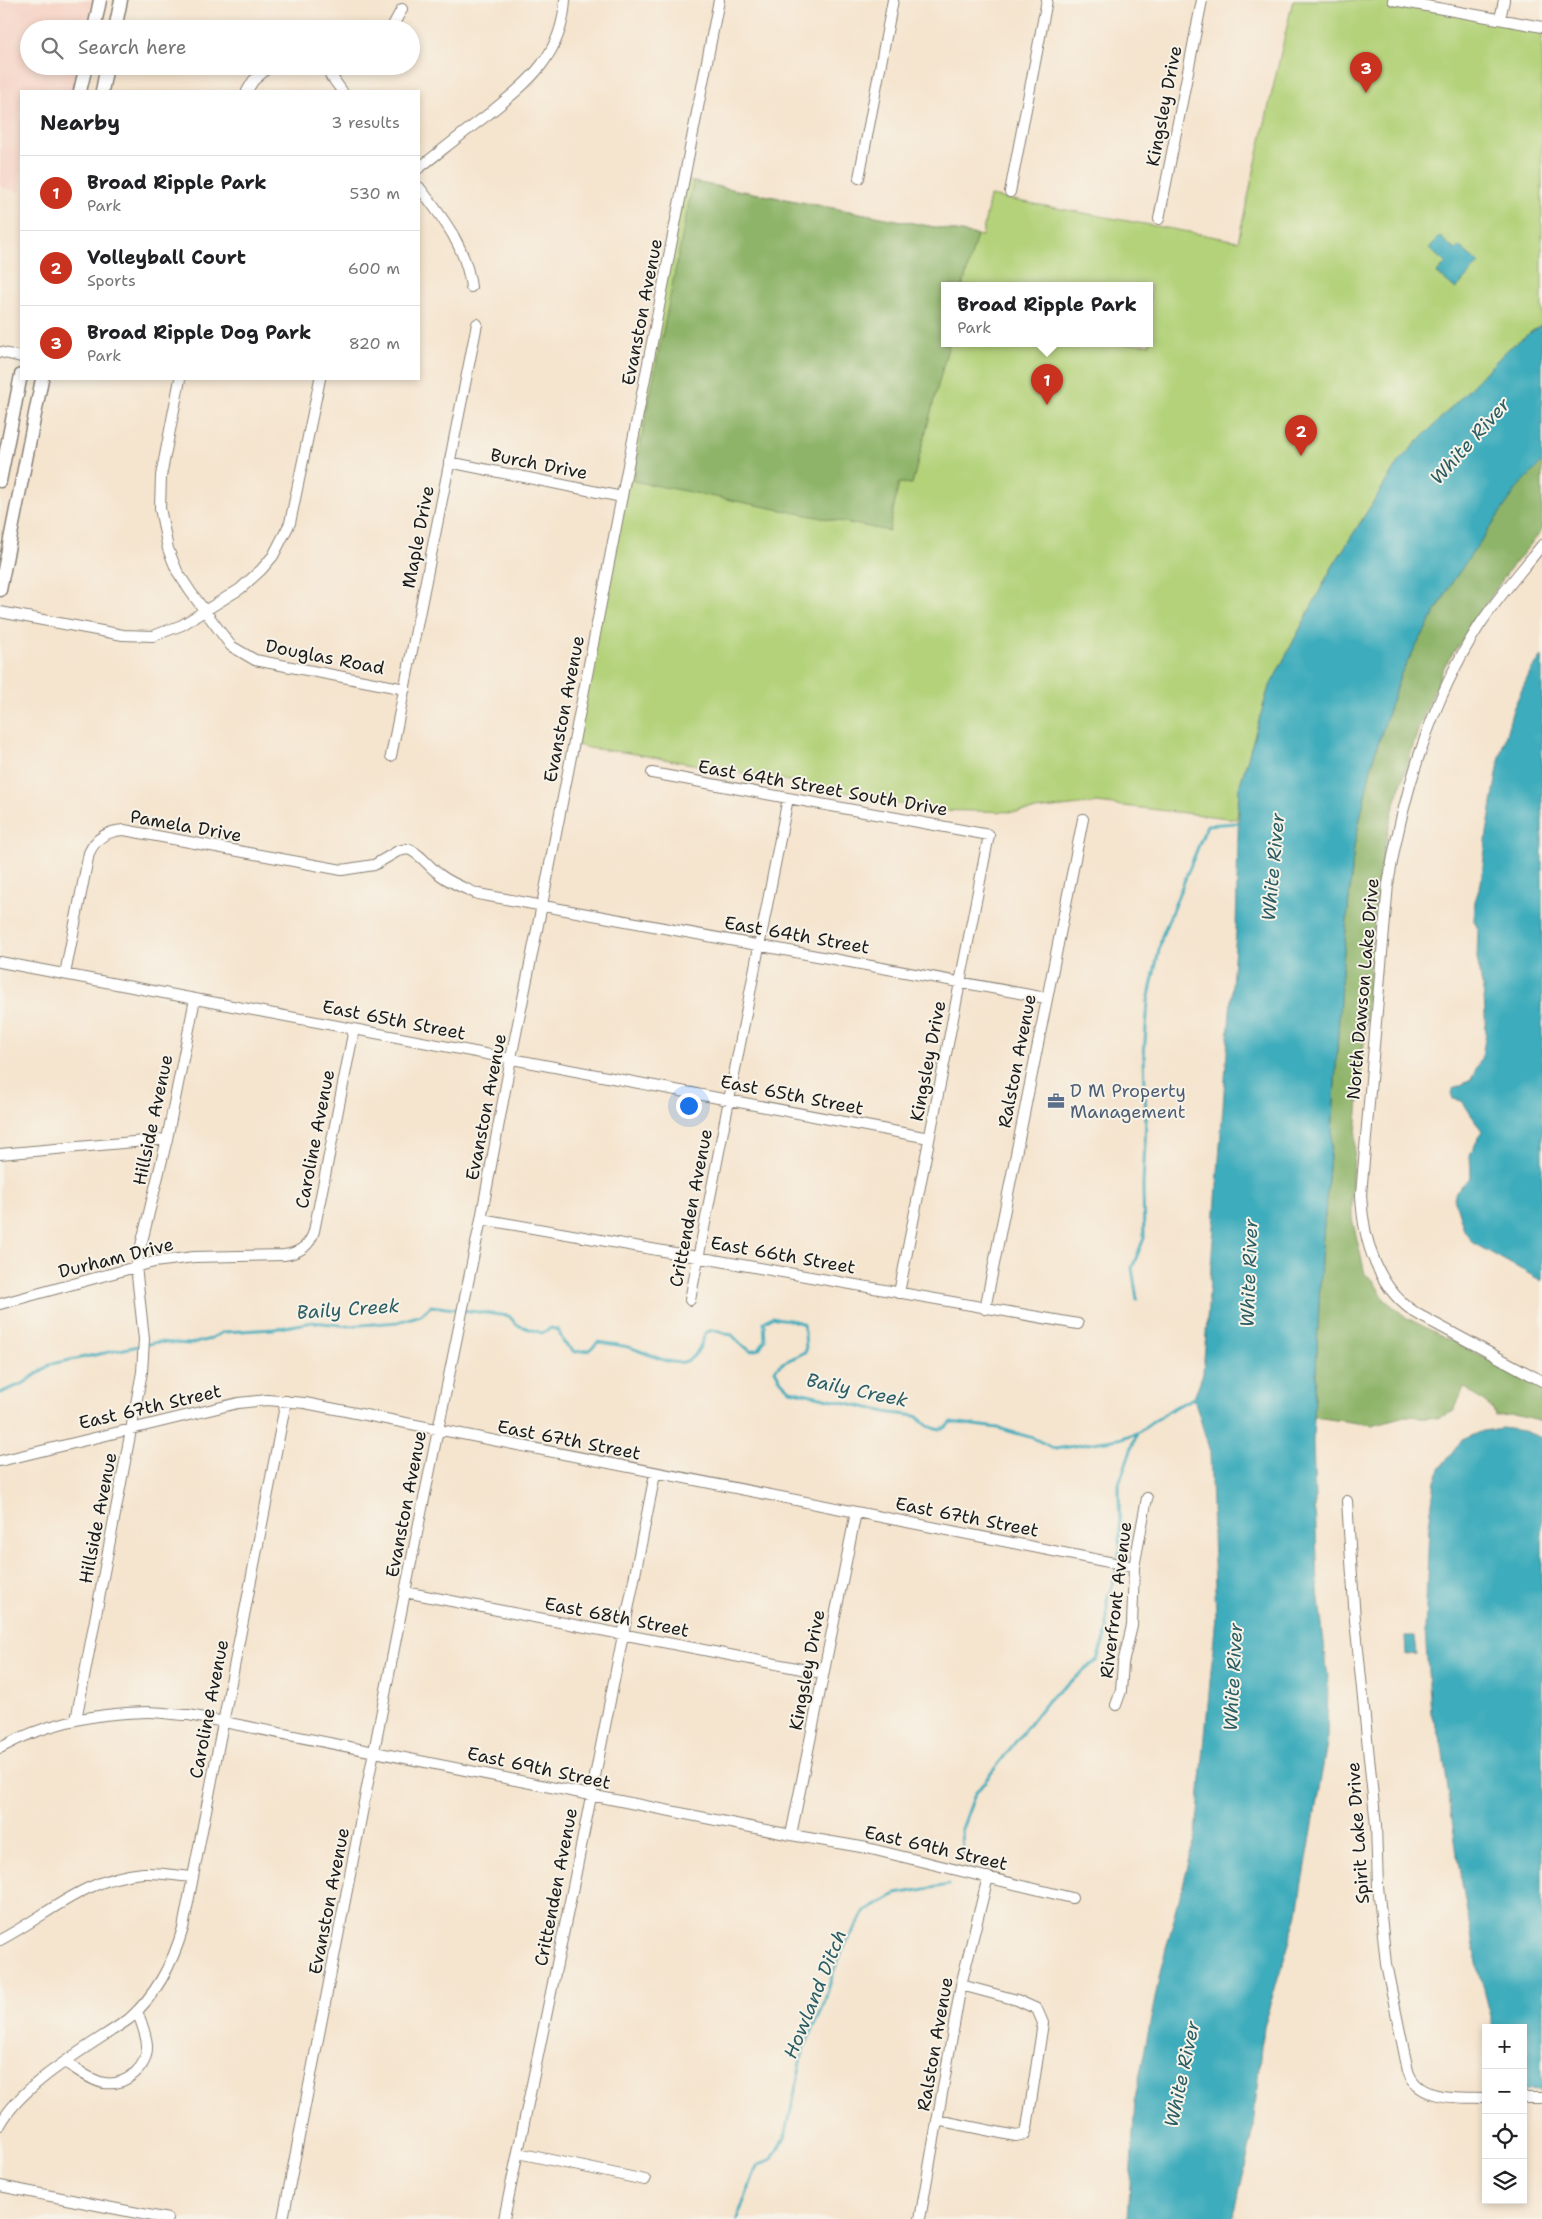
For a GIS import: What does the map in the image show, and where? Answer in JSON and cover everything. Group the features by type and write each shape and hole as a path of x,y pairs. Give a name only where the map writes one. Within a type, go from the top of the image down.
{"main road":[{"path":"96,20 100,0"},
{"path":"117,20 121,0"},
{"path":"80,90 84,75"},
{"path":"102,90 105,75"},
{"path":"0,481 20,380"},
{"path":"0,590 42,380"}],"street":[{"path":"420,167 519,90 539,70 559,34 565,0"},
{"name":"Evanston Avenue","path":"283,2219 405,1592 481,1219 510,1058 542,905 720,0"},
{"path":"859,178 893,0"},
{"path":"1010,192 1047,0"},
{"name":"Kingsley Drive","path":"1159,219 1202,0"},
{"path":"1394,0 1542,27"},
{"path":"1500,19 1504,0"},
{"path":"396,20 402,9"},
{"path":"248,90 260,75"},
{"path":"333,75 331,77 341,90"},
{"path":"420,188 454,236 465,260 471,287"},
{"name":"Maple Drive","path":"391,756 477,324"},
{"path":"0,352 20,356"},
{"name":"Douglas Road","path":"180,380 161,476 161,518 165,540 173,562 205,612 231,646 255,660 405,689"},
{"path":"0,612 138,637 167,632 205,612 240,588 261,570 273,556 285,535 295,504 320,380"},
{"name":"Burch Drive","path":"449,462 622,497"},
{"name":"North Dawson Lake Drive","path":"1542,545 1479,626 1457,664 1422,749 1392,859 1388,884 1361,1195 1364,1230 1372,1258 1381,1276 1402,1303 1421,1316 1542,1381"},
{"name":"East 64th Street South Drive","path":"652,773 989,835"},
{"name":"Crittenden Avenue","path":"690,1300 788,798"},
{"name":"Ralston Avenue","path":"985,1309 1083,819"},
{"name":"Pamela Drive","path":"65,974 89,854 99,838 111,831 124,830 342,870 374,865 404,849 412,851 439,875 456,885 478,894 542,905"},
{"name":"Kingsley Drive","path":"899,1293 989,835"},
{"name":"East 64th Street","path":"542,905 1046,998"},
{"name":"East 65th Street","path":"0,962 929,1138"},
{"name":"Hillside Avenue","path":"76,1720 132,1428 143,1352 144,1339 136,1266 167,1139 195,999"},
{"name":"Caroline Avenue","path":"300,1250 309,1243 314,1231 354,1029"},
{"path":"0,1154 167,1139"},
{"name":"East 66th Street","path":"481,1219 1078,1324"},
{"name":"Durham Drive","path":"0,1304 136,1266 179,1258 284,1255 300,1250"},
{"name":"East 67th Street","path":"0,1461 238,1404 267,1400 286,1401 305,1403 655,1474 1134,1567"},
{"name":"Caroline Avenue","path":"0,2125 19,2098 137,2012 160,1982 174,1956 183,1928 286,1401"},
{"name":"Crittenden Avenue","path":"504,2219 655,1474"},
{"name":"Riverfront Avenue","path":"1116,1706 1121,1691 1123,1663 1132,1623 1134,1567 1147,1498"},
{"name":"Spirit Lake Drive","path":"1347,1501 1355,1620 1376,1826 1378,1886 1386,1964 1408,2071 1414,2084 1428,2094 1482,2098"},
{"name":"Kingsley Drive","path":"792,1835 822,1673 856,1512"},
{"name":"East 68th Street","path":"405,1592 822,1673"},
{"name":"East 69th Street","path":"0,1748 46,1728 76,1720 112,1714 148,1712 189,1715 591,1796 867,1848 1072,1898"},
{"path":"0,1940 36,1920 71,1896 100,1882 122,1876 146,1873 193,1877"},
{"name":"Ralston Avenue","path":"920,2219 961,1985 988,1877"},
{"path":"938,2120 1016,2136 1025,2134 1043,2023 1037,2009 1017,2000 961,1985"},
{"path":"66,2063 101,2082 121,2082 131,2077 142,2066 147,2053 146,2037 137,2012"},
{"path":"1527,2098 1542,2098"},
{"path":"518,2153 645,2180"},
{"path":"0,2186 168,2219"}],"shaded area":[{"path":"0,0 96,0 91,20 20,20 20,75 79,75 75,90 20,90 20,192 0,187"}],"green space":[{"path":"1293,0 1393,0 1542,28 1542,324 1508,349 1399,461 1331,569 1268,690 1239,788 1237,819 1097,803 1018,812 927,810 816,786 574,744 684,180 982,236 990,196 1238,241"},
{"path":"693,182 977,235 964,282 941,282 941,347 948,347 912,484 899,483 889,531 633,481"},
{"path":"1542,463 1542,531 1509,570 1445,665 1420,724 1393,810 1379,873 1352,1179 1352,1218 1365,1274 1373,1280 1384,1299 1407,1318 1542,1387 1542,1422 1514,1415 1495,1416 1493,1409 1464,1387 1454,1411 1439,1418 1405,1416 1372,1425 1314,1417 1321,1258 1332,1134 1341,983 1354,846 1373,759 1401,673 1453,581 1518,487"}],"water":[{"path":"1439,236 1455,250 1459,246 1479,263 1456,289 1437,273 1446,263 1429,249"},
{"name":"White River","path":"1542,324 1542,463 1518,487 1453,581 1401,673 1373,759 1354,846 1341,983 1332,1134 1321,1258 1313,1441 1318,1590 1328,1678 1327,1743 1297,1918 1263,2027 1252,2138 1233,2219 1128,2219 1135,2099 1161,1968 1196,1835 1216,1616 1210,1452 1194,1398 1203,1373 1236,932 1239,788 1268,690 1331,569 1399,461 1508,349"},
{"path":"1542,656 1542,1281 1473,1243 1464,1230 1454,1198 1456,1191 1471,1177 1470,1155 1482,1131 1462,1101 1453,1099 1451,1093 1454,1088 1471,1080 1482,1056 1486,1033 1484,996 1477,958 1478,929 1474,921 1475,901 1481,883 1500,756 1513,709 1531,670"},
{"path":"1502,1428 1524,1431 1542,1438 1542,2090 1527,2089 1527,2024 1493,2024 1474,1952 1457,1855 1442,1746 1431,1713 1425,1631 1429,1525 1435,1481 1440,1469 1462,1440 1483,1431"},
{"path":"1405,1636 1415,1636 1417,1654 1406,1655"}],"waterway":[{"path":"1137,1299 1132,1268 1144,1238 1143,1186 1146,1119 1144,1055 1148,1001 1162,936 1207,825 1237,823"},
{"name":"Baily Creek","path":"0,1393 24,1383 51,1364 158,1342 190,1344 207,1340 224,1332 274,1329 313,1322 349,1326 398,1322 421,1315 431,1306 509,1316 517,1325 542,1333 551,1328 558,1330 564,1343 575,1352 590,1350 598,1342 628,1347 659,1359 678,1362 687,1361 694,1356 700,1347 705,1333 712,1330 732,1335 751,1351 759,1349 765,1340 764,1322 772,1317 795,1321 803,1324 806,1351 781,1364 775,1370 781,1381 790,1390 891,1413 916,1416 928,1426 939,1430 945,1428 951,1422 998,1428 1033,1438 1055,1449 1119,1439 1137,1433 1175,1407 1194,1398"},
{"name":"Howland Ditch","path":"963,1855 962,1829 975,1794 1048,1700 1097,1660 1107,1631 1107,1600 1114,1580 1120,1548 1119,1484 1137,1433"},
{"name":"Howland Ditch","path":"737,2219 757,2166 772,2159 786,2134 804,2048 822,2010 834,1970 847,1941 865,1912 896,1894 949,1885"}],"place":[{"name":"Broad Ripple Dog Park","path":"1366,93"},
{"name":"Broad Ripple Park","path":"1047,405"},
{"name":"Volleyball Court","path":"1301,456"},
{"name":"D M Property Management","path":"1056,1101"}]}
